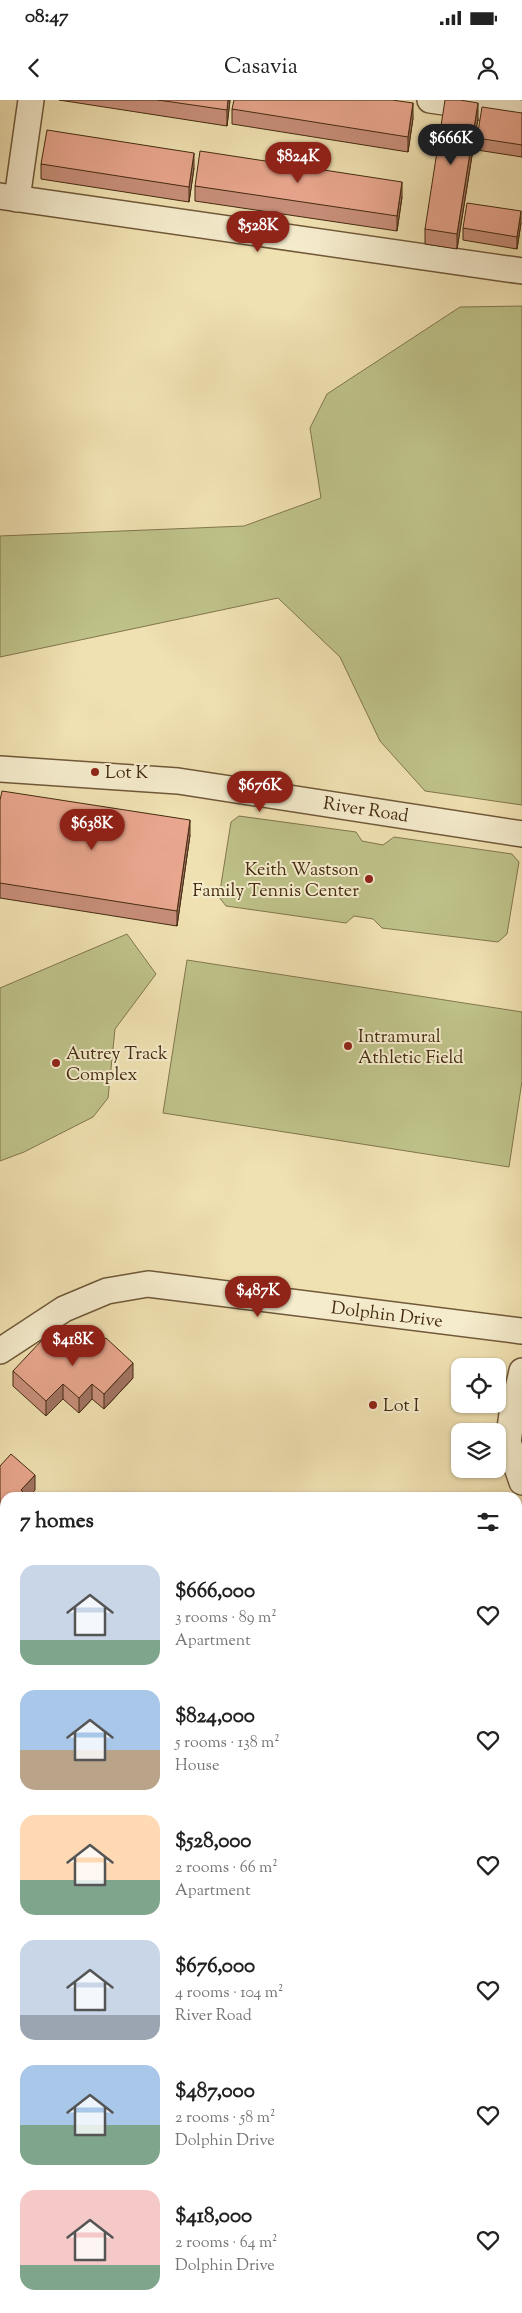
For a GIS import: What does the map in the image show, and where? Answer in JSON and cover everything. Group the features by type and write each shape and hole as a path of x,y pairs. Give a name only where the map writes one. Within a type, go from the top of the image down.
{"street":[{"path":"31,100 9,197 522,271"},
{"path":"430,100 522,113"},
{"name":"River Road","path":"0,769 178,781 522,834"},
{"name":"Dolphin Drive","path":"0,1351 64,1309 107,1291 148,1284 522,1331"},
{"path":"522,1371 508,1442 522,1482"}],"green space":[{"path":"522,306 522,805 425,791 380,741 340,657 278,598 0,657 0,536 244,526 321,498 310,428 327,394 460,307"},
{"name":"Keith Wastson Family Tennis Center","path":"239,816 356,832 362,841 383,845 394,837 512,854 519,862 507,934 498,942 382,928 373,919 354,916 346,923 226,906 219,897 231,822"},
{"name":"Autrey Track Complex","path":"127,934 156,974 115,1029 108,1098 93,1117 24,1152 0,1161 0,988"},
{"name":"Intramural Athletic Field","path":"187,960 522,1012 522,1081 509,1167 163,1113"}],"building":[{"path":"158,100 228,100 227,110"},
{"path":"234,100 392,100 413,103 408,137 232,109"},
{"path":"445,100 478,103 457,234 425,229"},
{"path":"482,107 522,113 522,145 477,138"},
{"path":"47,130 194,153 189,187 41,164"},
{"path":"200,151 402,182 397,216 195,186"},
{"path":"467,203 521,211 517,237 463,228"},
{"path":"2,791 190,820 177,911 0,883 0,800"},
{"path":"75,1333 94,1350 106,1338 133,1363 104,1394 92,1384 79,1398 63,1384 46,1401 13,1371 43,1339 57,1352"},
{"path":"11,1454 35,1475 21,1490 23,1492 0,1492 0,1466"}],"place":[{"name":"Lot K","path":"95,772"},
{"name":"Keith Wastson Family Tennis Center","path":"369,879"},
{"name":"Intramural Athletic Field","path":"348,1046"},
{"name":"Autrey Track Complex","path":"56,1063"},
{"name":"Lot I","path":"373,1405"}]}
